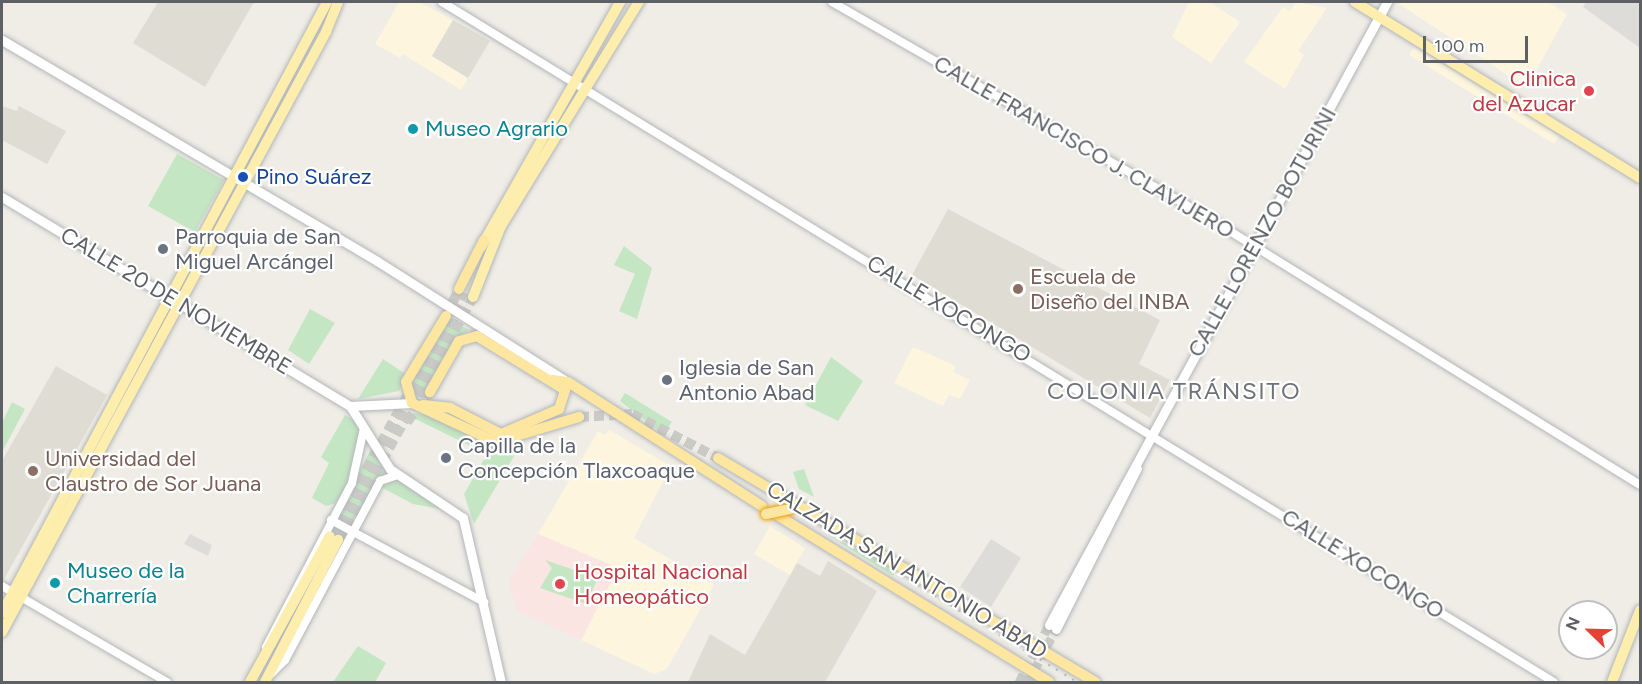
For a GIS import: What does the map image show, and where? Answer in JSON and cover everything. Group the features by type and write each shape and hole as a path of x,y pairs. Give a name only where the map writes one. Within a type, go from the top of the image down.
{"highway":[{"path":"465,293 484,240"},
{"path":"446,316 406,382 418,404 496,442 579,417"},
{"path":"418,404 450,408 491,432 511,432 563,404 565,390 482,338 469,336 459,341 430,392"},
{"path":"546,378 568,382"},
{"name":"CALZADA SAN ANTONIO ABAD","path":"568,382 767,513 1049,682"},
{"name":"CALZADA SAN ANTONIO ABAD","path":"718,458 845,531 1096,682"},
{"path":"767,513 790,509 826,529 845,531"}],"main road":[{"path":"240,180 327,2"},
{"path":"2,632 16,595 338,2"},
{"path":"484,240 573,80 620,2"},
{"path":"465,293 501,226 639,2"},
{"path":"1355,2 1641,178"},
{"name":"CALLE LORENZO BOTURINI","path":"1053,627 1134,483 1138,463 1152,434 1387,2"},
{"path":"2,40 435,295 568,382"},
{"name":"CALLE 20 DE NOVIEMBRE","path":"2,197 350,406"},
{"path":"350,406 418,404"},
{"path":"350,406 397,475 463,518 501,682"},
{"path":"250,682 334,538 266,680"},
{"path":"2,613 16,595"},
{"path":"1612,682 1641,610"}],"street":[{"name":"CALLE XOCONGO","path":"442,2 1152,434 1554,682"},
{"name":"CALLE FRANCISCO J. CLAVIJERO","path":"832,2 1254,246 1641,485"},
{"path":"264,659 272,628 358,469 364,428"},
{"path":"266,680 285,660 381,481 397,475"},
{"path":"331,520 484,602"},
{"path":"2,586 167,682"}],"shaded area":[{"path":"158,2 254,2 205,87 133,43"},
{"path":"399,2 419,2 453,20 432,56 468,78 461,90 403,54 400,58 375,44"},
{"path":"1189,2 1209,2 1240,22 1211,63 1172,37"},
{"path":"1296,2 1327,8 1298,51 1304,55 1285,89 1244,62 1283,7 1290,11"},
{"path":"1396,2 1548,2 1567,14 1527,88"},
{"path":"1586,2 1640,2 1640,48 1583,7"},
{"path":"453,20 490,41 468,78 432,56"},
{"path":"1414,47 1559,136 1554,144 1409,55"},
{"path":"2,106 17,111 19,106 66,131 47,164 2,140"},
{"name":"Escuela de Diseño del INBA","path":"948,209 1160,320 1139,364 1170,380 1150,418 912,275"},
{"path":"913,347 956,366 953,372 970,380 960,399 949,395 943,406 894,383"},
{"name":"Universidad del Claustro de Sor Juana","path":"56,366 107,395 2,583 2,461"},
{"path":"609,430 671,466 634,538 714,585 667,669 654,674 581,640 618,568 538,534 598,431 605,435"},
{"path":"770,526 805,548 790,575 754,554"},
{"path":"190,534 212,545 208,556 184,544"},
{"name":"Hospital Nacional Homeopático","path":"538,534 618,568 581,640 516,610 509,580"},
{"path":"991,539 1021,558 991,607 960,587"},
{"path":"828,561 877,591 825,682 688,682 710,634 745,655 797,563 820,576"}],"green space":[{"path":"177,154 224,180 195,232 148,206"},
{"path":"624,246 652,268 637,319 619,311 635,274 614,265"},
{"path":"310,309 335,323 309,364 288,350"},
{"path":"449,318 469,330 456,339 423,397 415,397 409,392 412,379"},
{"path":"831,357 863,381 838,421 805,405"},
{"path":"383,359 407,375 399,391 358,399"},
{"path":"625,393 672,422 663,434 620,401"},
{"path":"12,402 25,409 2,452 2,423"},
{"path":"399,411 432,416 490,447 521,444 474,524 464,494 487,454"},
{"path":"345,415 356,422 360,433 349,481 336,503 326,506 312,498 329,463 321,457"},
{"path":"372,447 387,470 351,523 338,512"},
{"path":"804,469 814,497 799,489 793,472"},
{"path":"397,478 452,511 413,504 381,487"},
{"path":"828,535 873,556 897,570 893,576"},
{"path":"545,560 598,578 586,604 540,588 552,568"},
{"path":"358,646 386,663 375,682 333,682"}],"tunnel":[{"path":"446,316 459,289"},
{"path":"330,536 464,292"},
{"path":"338,540 473,297"},
{"path":"407,422 430,392"},
{"path":"579,417 632,414 718,458"},
{"path":"1019,682 1049,625"},
{"path":"1028,682 1056,629"}],"railway":[{"path":"902,576 1077,682"}],"place":[{"name":"Clinica del Azucar","path":"1589,91"},
{"name":"Museo Agrario","path":"413,129"},
{"name":"Pino Suárez","path":"243,177"},
{"name":"Parroquia de San Miguel Arcángel","path":"163,249"},
{"name":"Escuela de Diseño del INBA","path":"1018,289"},
{"name":"Iglesia de San Antonio Abad","path":"667,380"},
{"name":"Capilla de la Concepción Tlaxcoaque","path":"446,458"},
{"name":"Universidad del Claustro de Sor Juana","path":"33,471"},
{"name":"Museo de la Charrería","path":"55,583"},
{"name":"Hospital Nacional Homeopático","path":"560,584"}],"district":[{"name":"COLONIA TRÁNSITO","path":"1174,391"}]}
